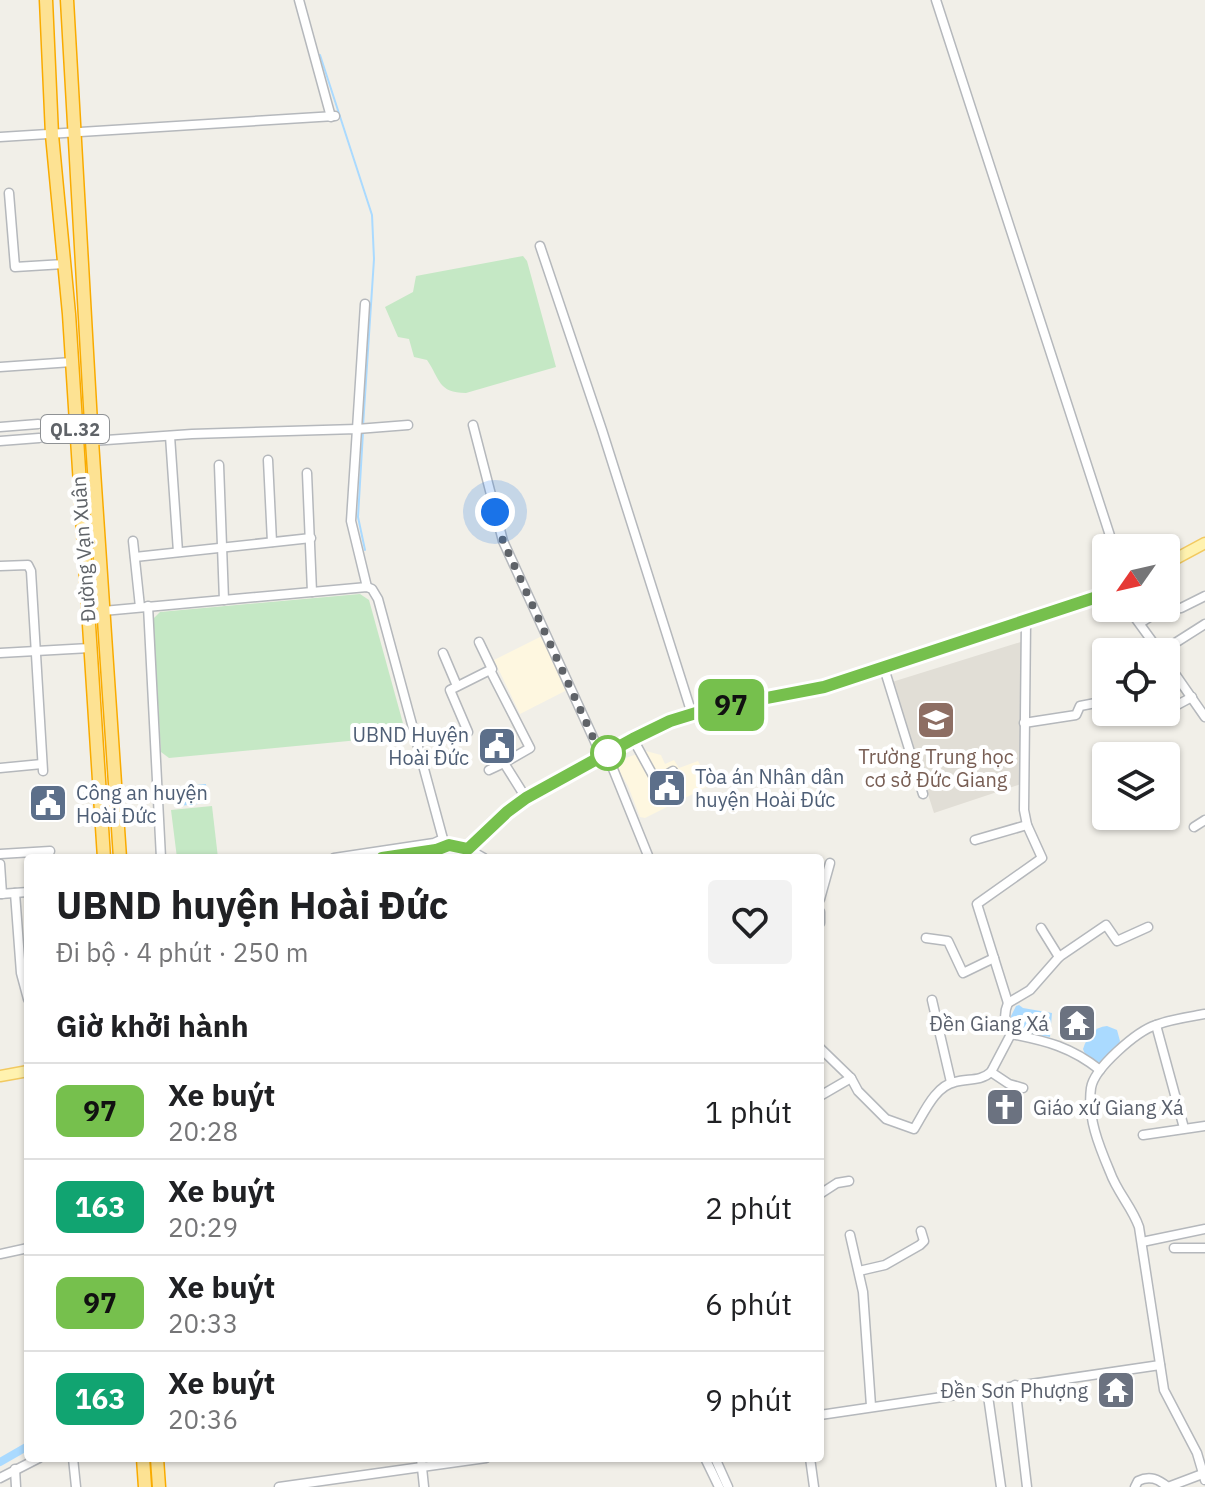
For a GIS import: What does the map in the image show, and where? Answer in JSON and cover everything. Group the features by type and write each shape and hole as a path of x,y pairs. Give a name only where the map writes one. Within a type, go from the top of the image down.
{"highway":[{"name":"Đường Vạn Xuân","path":"46,0 52,135 72,362 104,854"},
{"name":"Đường Vạn Xuân","path":"67,0 120,854"},
{"path":"96,751 112,749"},
{"path":"143,1462 145,1487"},
{"path":"157,1462 159,1487"}],"main road":[{"path":"1180,556 1205,543"},
{"path":"464,854 526,798 633,739 692,714 824,687 1092,599"},
{"path":"0,1076 24,1072"}],"street":[{"path":"0,137 333,116 299,0"},
{"path":"936,0 1109,534"},
{"path":"9,193 15,267 64,264"},
{"path":"0,234 12,233"},
{"path":"540,246 692,714"},
{"path":"365,304 351,516 367,587"},
{"path":"0,367 72,362"},
{"path":"0,427 74,421"},
{"path":"92,441 408,425"},
{"path":"473,425 503,541 647,854"},
{"path":"0,441 76,435"},
{"path":"170,436 178,552"},
{"path":"268,460 272,542"},
{"path":"219,465 224,600"},
{"path":"307,473 312,592"},
{"path":"135,557 311,538"},
{"path":"133,541 144,607 161,854"},
{"path":"0,566 30,567 43,768 0,768"},
{"path":"103,611 367,587 372,589 378,599 446,842"},
{"path":"1150,638 1140,623 1159,611 1181,608 1205,596"},
{"path":"824,1052 886,1119 914,1129 931,1100 951,1082 973,1080 991,1072 1011,1034 1005,1011 1008,1003 977,904 1042,858 1027,825 1023,785 1026,622"},
{"path":"1180,640 1205,624"},
{"path":"479,642 530,748 489,770"},
{"path":"0,653 90,648"},
{"path":"443,653 457,686"},
{"path":"884,668 923,794"},
{"path":"452,740 468,732 450,690 490,670"},
{"path":"1180,681 1205,717"},
{"path":"1180,703 1192,697"},
{"path":"1024,723 1076,715 1080,706 1092,704"},
{"path":"633,739 656,781 673,771"},
{"path":"504,763 526,798"},
{"path":"1194,827 1205,820"},
{"path":"975,840 1027,825"},
{"path":"409,854 436,850 446,842"},
{"path":"361,854 446,842 464,854"},
{"path":"0,854 50,851"},
{"path":"824,885 830,863"},
{"path":"0,864 1,894 24,892"},
{"path":"15,893 24,984"},
{"path":"1008,1003 1030,990 1059,957 1106,925 1117,941 1148,927"},
{"path":"1041,928 1059,957"},
{"path":"926,938 948,941 963,973 994,958"},
{"path":"932,1000 951,1082"},
{"path":"1135,1487 1138,1481 1148,1478 1168,1487 1204,1475 1197,1453 1164,1390 1142,1242 1132,1209 1110,1174 1092,1124 1091,1086 1100,1070 1145,1030 1205,1014"},
{"path":"1156,1025 1184,1128"},
{"path":"1011,1034 1056,1043 1082,1056 1100,1070"},
{"path":"991,1072 1009,1084 1023,1088"},
{"path":"824,1094 851,1078"},
{"path":"1143,1135 1205,1126"},
{"path":"824,1191 837,1183 849,1181"},
{"path":"1142,1242 1205,1229"},
{"path":"859,1271 885,1265 920,1245 924,1241 921,1231"},
{"path":"850,1235 859,1271 871,1406"},
{"path":"1174,1248 1205,1248"},
{"path":"0,1254 24,1249"},
{"path":"824,1414 1160,1365"},
{"path":"1015,1385 1027,1487"},
{"path":"987,1389 1001,1487"},
{"path":"0,1478 30,1462"},
{"path":"73,1462 76,1487"},
{"path":"279,1487 421,1462 424,1487"},
{"path":"707,1462 719,1487"},
{"path":"717,1462 728,1487"},
{"path":"811,1462 814,1487"},
{"path":"15,1469 16,1487"}],"shaded area":[{"path":"542,636 567,690 520,714 494,660"},
{"path":"1024,641 1021,784 934,813 892,682"},
{"path":"646,751 661,755 665,764 674,760 679,768 698,761 711,785 645,818 640,817 614,762"}],"green space":[{"path":"523,256 527,261 556,367 466,393 450,391 441,384 427,360 414,357 409,339 398,337 385,307 413,292 416,276"},
{"path":"360,594 369,600 404,727 401,736 169,758 161,752 153,619 160,612"},
{"path":"212,806 218,854 176,854 171,810"}],"water":[{"path":"206,784 208,803 178,806 176,787"},
{"path":"1019,1005 1052,1013 1050,1037 1013,1031 1011,1016"},
{"path":"1107,1026 1117,1030 1120,1041 1116,1050 1100,1063 1088,1057 1083,1049 1092,1033"}],"waterway":[{"path":"320,55 372,215 374,259 363,426"},
{"path":"363,432 358,517 365,550"},
{"path":"0,1462 24,1448"}],"bus line":[{"name":"97","path":"409,854 449,845 468,849 526,798 670,721 709,709 824,687 1092,599"}],"place":[{"name":"Trường Trung học cơ sở Đức Giang","path":"936,720"},
{"name":"UBND Huyện Hoài Đức","path":"497,746"},
{"name":"Tòa án Nhân dân huyện Hoài Đức","path":"667,788"},
{"name":"Công an huyện Hoài Đức","path":"48,803"},
{"name":"Đền Giang Xá","path":"1077,1023"},
{"name":"Giáo xứ Giang Xá","path":"1005,1107"},
{"name":"Đền Sơn Phượng","path":"1116,1390"}],"route":[{"path":"495,512 503,541 602,757 608,753"}]}
